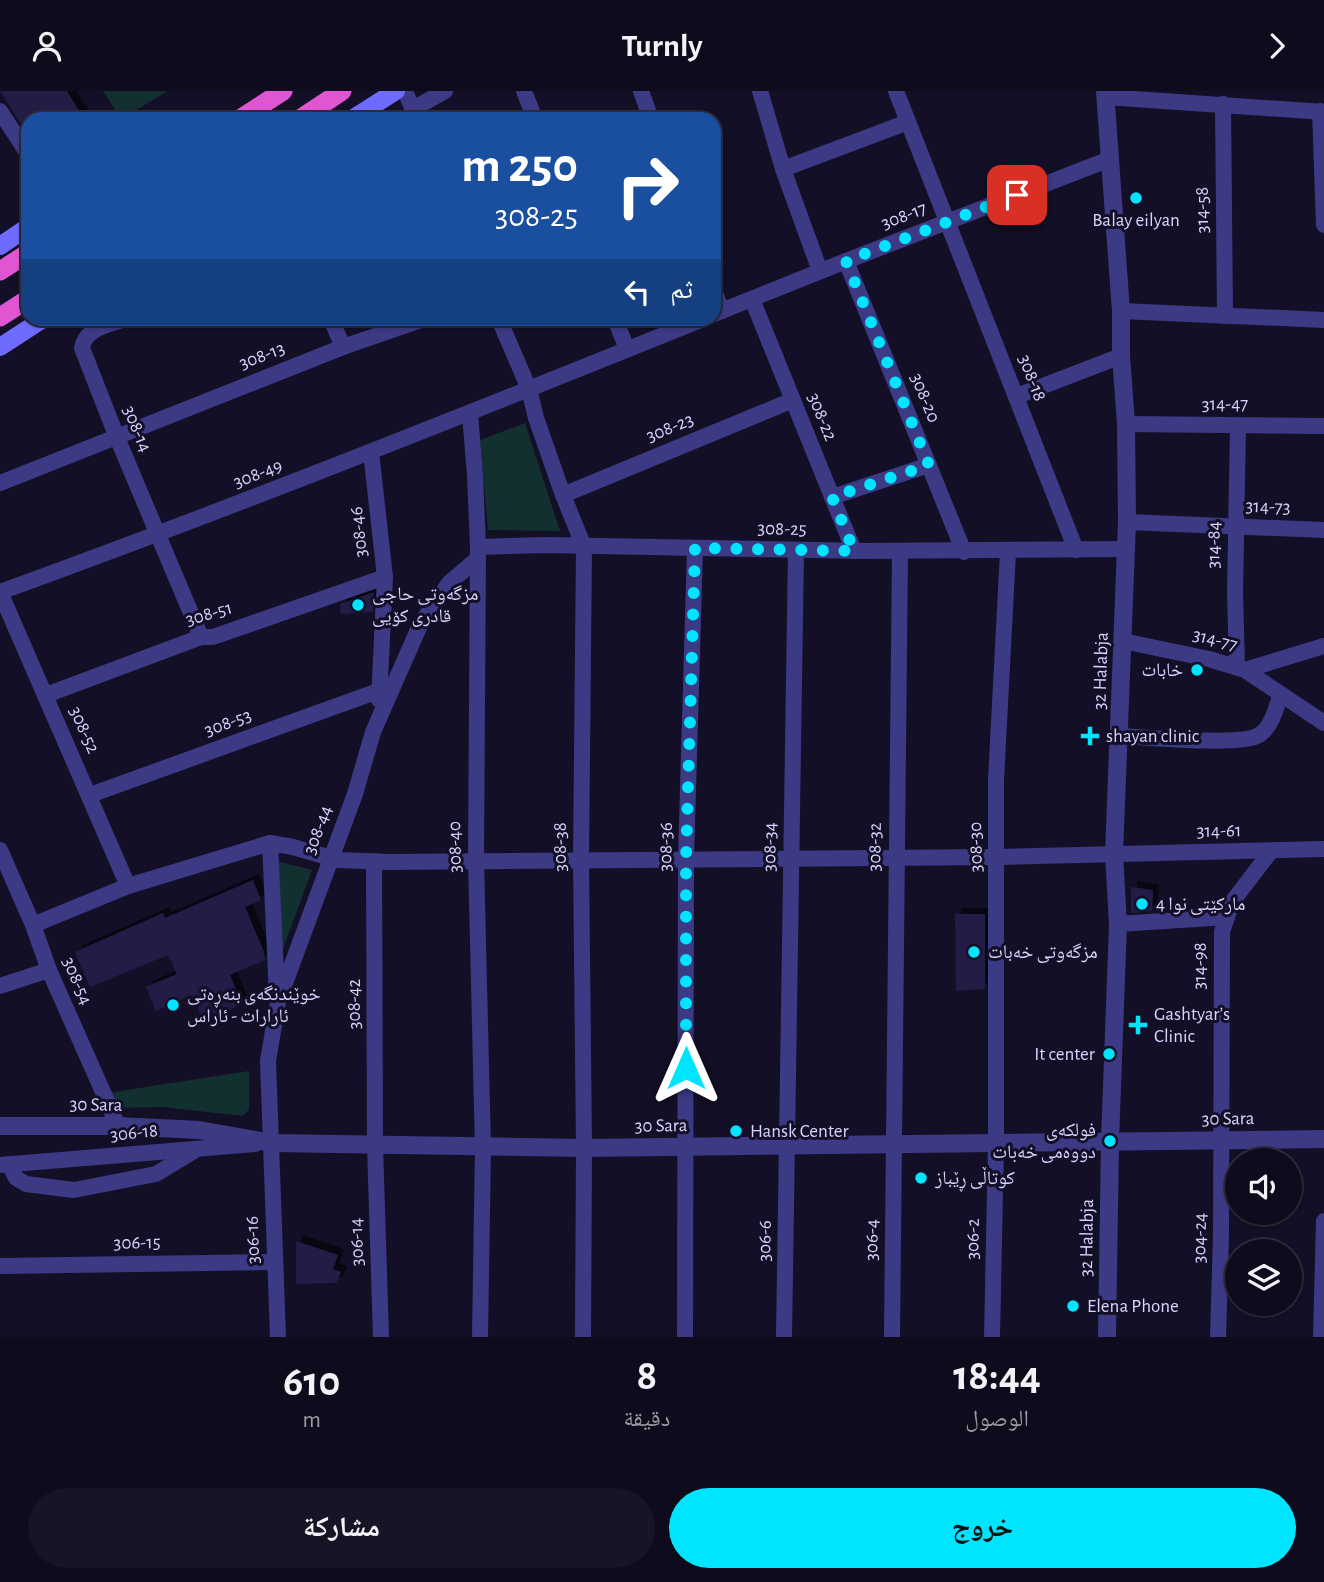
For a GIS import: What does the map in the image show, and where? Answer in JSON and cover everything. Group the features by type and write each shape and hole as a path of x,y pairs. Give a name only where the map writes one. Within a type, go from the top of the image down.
{"highway":[{"path":"251,112 283,91"},
{"path":"310,112 342,91"},
{"path":"0,271 21,258"},
{"path":"0,317 21,304"}],"main road":[{"path":"363,112 396,91"},
{"path":"0,246 21,232"},
{"path":"0,347 32,326"}],"street":[{"path":"405,91 414,112"},
{"path":"418,112 445,91"},
{"path":"524,91 532,112"},
{"path":"641,91 648,112"},
{"path":"760,91 783,169 820,271"},
{"name":"308-18","path":"896,91 1076,550"},
{"path":"1105,94 1322,111 1324,225"},
{"name":"32 Halabja","path":"1105,94 1121,311 1126,424 1126,549 1114,854 1118,924 1110,1141 1107,1337"},
{"name":"314-58","path":"1223,104 1225,316"},
{"path":"0,111 21,143"},
{"path":"783,169 908,122"},
{"name":"308-17","path":"721,312 1110,159"},
{"name":"308-20","path":"846,261 964,552"},
{"name":"308-22","path":"752,299 854,551"},
{"path":"1121,311 1324,320"},
{"name":"308-14","path":"106,326 88,333 82,348 201,637"},
{"path":"334,326 343,347"},
{"name":"308-13","path":"0,483 116,435 404,326"},
{"path":"502,326 529,389 563,495 584,547"},
{"path":"618,326 627,349"},
{"path":"529,389 685,326"},
{"path":"1017,396 1121,356"},
{"name":"308-49","path":"0,592 159,534 529,389"},
{"name":"308-23","path":"563,495 793,400"},
{"name":"308-40","path":"470,414 477,553 476,860 483,1148 480,1337"},
{"name":"314-47","path":"1126,424 1324,426"},
{"name":"314-84","path":"1238,425 1236,527 1240,668"},
{"name":"308-46","path":"371,451 385,577 381,690 373,732"},
{"path":"832,497 929,465"},
{"name":"314-73","path":"1126,521 1324,530"},
{"name":"308-25","path":"477,553 584,547 964,552 1126,549"},
{"name":"308-38","path":"583,1337 581,859 584,547"},
{"name":"308-36","path":"685,1337 686,858 695,548"},
{"name":"308-34","path":"787,1146 796,550"},
{"name":"308-32","path":"895,1144 900,551"},
{"name":"308-30","path":"996,1143 996,779 1008,552"},
{"name":"308-44","path":"272,1143 268,1061 278,1002 355,794 373,732 421,623 449,583 477,553"},
{"name":"308-51","path":"46,695 201,637 213,637 385,577"},
{"name":"308-52","path":"0,592 128,886"},
{"name":"314-77","path":"1123,641 1240,668 1324,723"},
{"path":"1240,668 1324,646"},
{"name":"308-53","path":"90,796 381,690"},
{"path":"1119,736 1243,740 1258,736 1269,725 1281,694"},
{"path":"1317,850 1324,837"},
{"path":"33,925 128,886 270,843 278,1002"},
{"name":"314-61","path":"270,843 293,846 330,858 374,861 997,857 1317,850"},
{"name":"308-54","path":"0,851 118,1126"},
{"name":"314-98","path":"1221,1140 1222,932 1232,902 1272,851"},
{"name":"308-42","path":"374,861 375,1146"},
{"path":"1118,924 1227,917"},
{"path":"0,986 49,970"},
{"name":"30 Sara","path":"0,1124 199,1130 272,1143 483,1148 1324,1139"},
{"name":"304-24","path":"1218,1337 1221,1140"},
{"name":"306-18","path":"4,1165 272,1143"},
{"name":"306-16","path":"272,1143 278,1337"},
{"name":"306-2","path":"992,1337 996,1143"},
{"name":"306-4","path":"892,1337 895,1144"},
{"name":"306-14","path":"375,1146 381,1337"},
{"name":"306-6","path":"784,1337 787,1146"},
{"path":"4,1165 26,1184 74,1190 156,1174 199,1148"},
{"path":"1321,1337 1324,1221"},
{"name":"306-15","path":"0,1266 274,1262"}],"green space":[{"path":"103,91 168,91 133,112 116,112"},
{"path":"525,423 560,531 488,530 480,440"},
{"path":"273,860 312,870 280,957"},
{"path":"249,1071 249,1109 243,1116 163,1107 114,1108 107,1093"}],"building":[{"path":"0,91 67,91 80,112 21,112 21,124"},
{"name":"مزگەوتی حاجی قادری کۆیی","path":"374,592 373,612 341,614 340,604"},
{"path":"253,880 261,900 245,907 265,960 230,975 242,1004 203,1021 192,995 156,1011 146,987 177,974 168,955 90,987 75,952 163,913 165,918"},
{"name":"مارکێتی نوا 4","path":"1131,887 1153,890 1152,911 1131,913"},
{"name":"مزگەوتی خەبات","path":"955,914 985,914 985,989 956,991"},
{"path":"296,1241 338,1255 333,1269 341,1272 337,1283 296,1284"}],"place":[{"name":"Balay eilyan","path":"1136,198"},
{"name":"مزگەوتی حاجی قادری کۆیی","path":"358,605"},
{"name":"خابات","path":"1197,670"},
{"name":"shayan clinic","path":"1090,736"},
{"name":"مارکێتی نوا 4","path":"1142,904"},
{"name":"مزگەوتی خەبات","path":"974,952"},
{"name":"خوێندنگەی بنەڕەتی ئارارات - ئاراس","path":"173,1005"},
{"name":"Gashtyar’s Clinic","path":"1138,1025"},
{"name":"It center","path":"1109,1054"},
{"name":"Hansk Center","path":"736,1131"},
{"name":"فولکه‌ی دووه‌می خه‌بات","path":"1110,1141"},
{"name":"کوتاڵی ڕێباز","path":"921,1178"},
{"name":"Elena Phone","path":"1073,1306"}],"route":[{"path":"686,1068 686,858 695,548 854,551 832,497 929,465 846,261 1017,195"}]}
